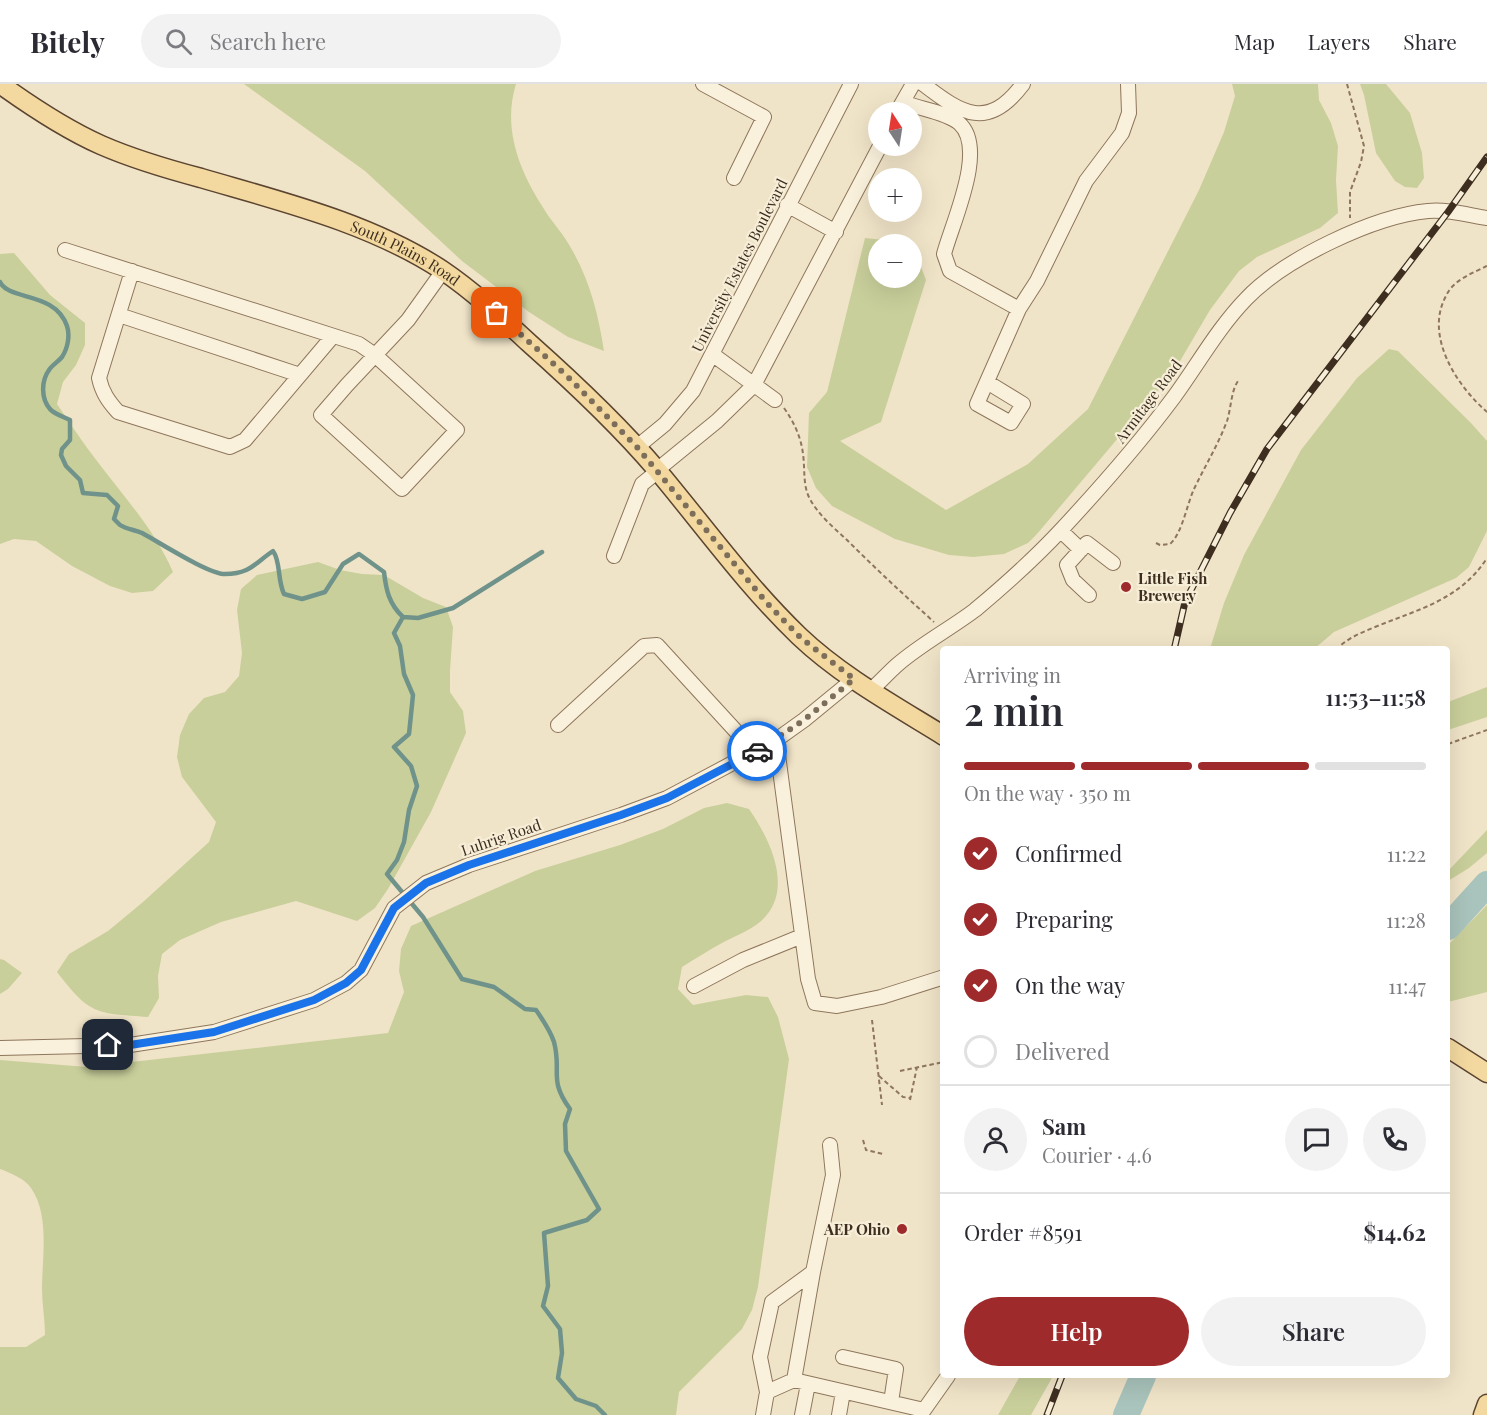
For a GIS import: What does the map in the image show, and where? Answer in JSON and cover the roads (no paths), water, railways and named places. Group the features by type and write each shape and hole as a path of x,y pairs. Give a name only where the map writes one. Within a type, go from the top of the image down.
{"main road":[{"name":"South Plains Road","path":"0,84 45,116 99,145 148,163 336,219 393,243 443,271 497,313 558,368 637,447 767,603 801,638 854,679 940,733"},
{"path":"1450,1049 1487,1073"},
{"path":"1483,1415 1487,1404"}],"street":[{"path":"703,84 764,117 734,178"},
{"name":"University Estates Boulevard","path":"637,447 665,424 693,391 850,84"},
{"path":"903,102 913,85 963,110 977,114 1006,105 1023,84"},
{"path":"987,382 1019,309 1037,281 1086,181 1122,133 1129,113 1132,84"},
{"path":"922,113 958,122 968,137 970,160 967,178 944,254 946,266 950,271 1019,309"},
{"path":"614,556 642,484 717,421 754,385 875,156"},
{"path":"787,205 836,232"},
{"name":"Armitage Road","path":"871,690 898,664 975,610 1061,531 1141,440 1226,322 1248,297 1283,270 1318,249 1352,233 1394,218 1427,211 1487,218"},
{"path":"65,250 359,344 375,356 457,430 402,489 321,415 375,356 408,320 443,271"},
{"path":"132,271 99,378 107,400 118,412 230,447 245,440 333,336"},
{"path":"119,315 300,375"},
{"path":"712,354 775,400"},
{"path":"1061,531 1081,550"},
{"path":"1089,595 1073,580 1067,565 1087,543 1113,563"},
{"path":"558,725 644,646 657,645 755,752"},
{"name":"Luhrig Road","path":"0,1047 130,1045 214,1032 314,1000 346,983 361,970 394,908 426,883 469,865 667,798 776,740 854,679"},
{"path":"776,740 808,979 815,1003 837,1006 869,1000 940,978"},
{"path":"694,986 743,960 802,936"},
{"path":"794,1380 813,1272 834,1175 830,1145"},
{"path":"763,1415 767,1392 759,1357 772,1302 813,1272"},
{"path":"843,1357 896,1369 891,1402"},
{"path":"767,1392 794,1380 891,1402 923,1412 947,1378"},
{"path":"802,1415 808,1384"},
{"path":"839,1415 843,1392"}],"waterway":[{"path":"0,282 13,292 53,307 67,326 66,350 46,374 43,390 45,400 52,411 70,420 70,440 62,449 61,455 66,466 80,480 83,493 107,495 118,506 114,519 120,525 142,533 217,573 241,572 273,551 284,594 302,599 325,592 343,564 359,554 384,572 389,596 394,607 403,617 394,633 400,646 404,674 413,695 409,734 394,747 411,766 417,786 409,810 404,842 397,860 387,874 423,917 462,979 494,987 525,1009 536,1010 554,1042 557,1083 570,1109 565,1124 566,1151 599,1209 587,1220 544,1233 548,1286 543,1306 560,1329 562,1353 558,1378 576,1399 596,1406 605,1415"},
{"path":"403,617 418,618 453,608 542,552"},
{"path":"1450,925 1487,884"},
{"path":"1126,1415 1142,1378"}],"railway":[{"path":"1175,646 1185,602 1230,513 1267,449 1448,212 1487,157"},
{"path":"1047,1415 1061,1378"}],"place":[{"name":"Little Fish Brewery","path":"1126,587"},
{"name":"AEP Ohio","path":"902,1229"}]}
